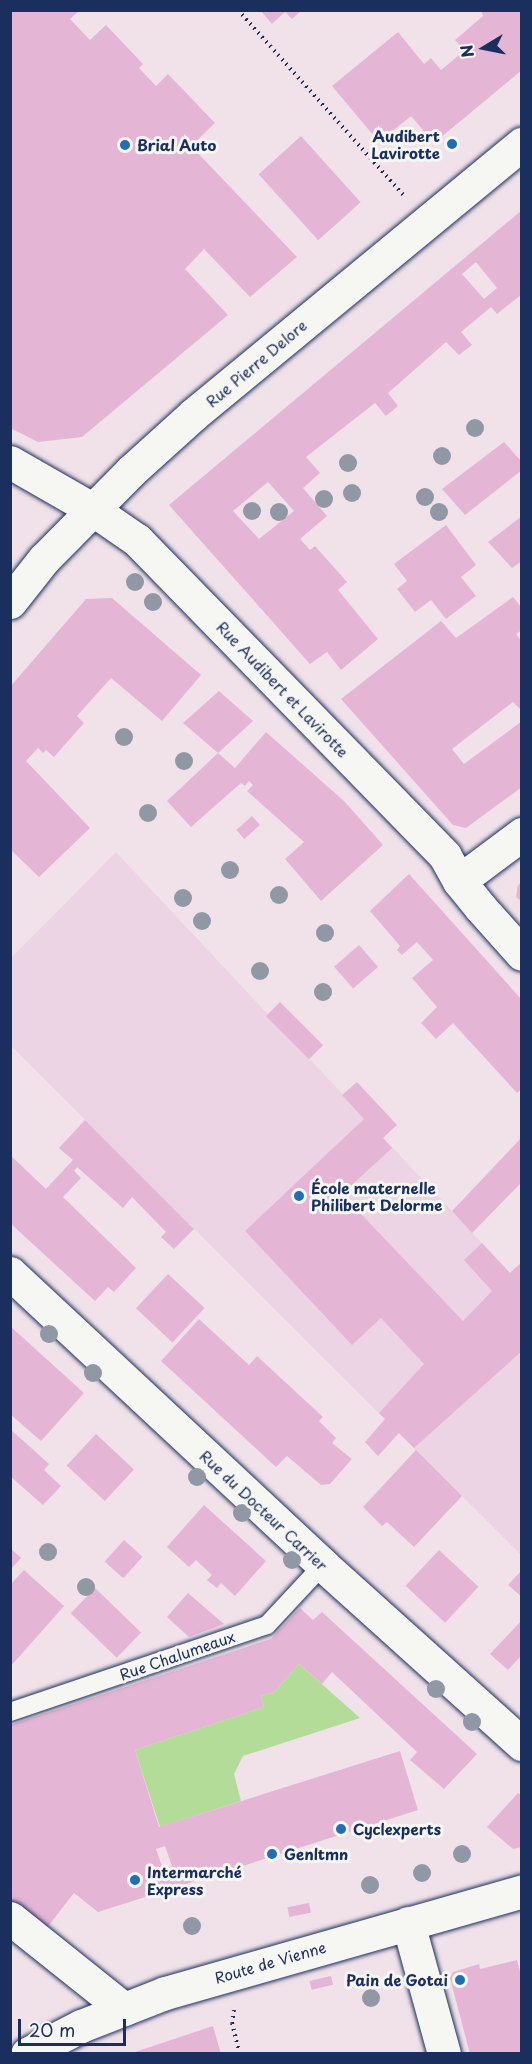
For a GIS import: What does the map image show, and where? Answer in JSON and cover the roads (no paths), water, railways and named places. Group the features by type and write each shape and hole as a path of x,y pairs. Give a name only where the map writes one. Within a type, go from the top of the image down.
{"street":[{"name":"Rue Pierre Delore","path":"10,602 44,559 92,509 194,414 522,144"},
{"name":"Rue Audibert et Lavirotte","path":"10,462 92,509 137,540 445,856 459,881 522,954"},
{"path":"459,881 522,834"},
{"name":"Rue du Docteur Carrier","path":"10,1273 323,1565 522,1744"},
{"name":"Route de Vienne","path":"27,2054 81,2026 124,2008 230,1973 522,1891"},
{"path":"10,1918 124,2008"},
{"path":"408,1923 444,2054"}],"lane":[{"name":"Rue Chalumeaux","path":"10,1712 267,1625 323,1565"}],"place":[{"name":"Audibert Lavirotte","path":"452,144"},
{"name":"Brial Auto","path":"125,145"},
{"name":"École maternelle Philibert Delorme","path":"299,1196"},
{"name":"Cyclexperts","path":"341,1829"},
{"name":"Genltmn","path":"272,1854"},
{"name":"Intermarché Express","path":"135,1880"},
{"name":"Pain de Gotai","path":"460,1980"}]}
